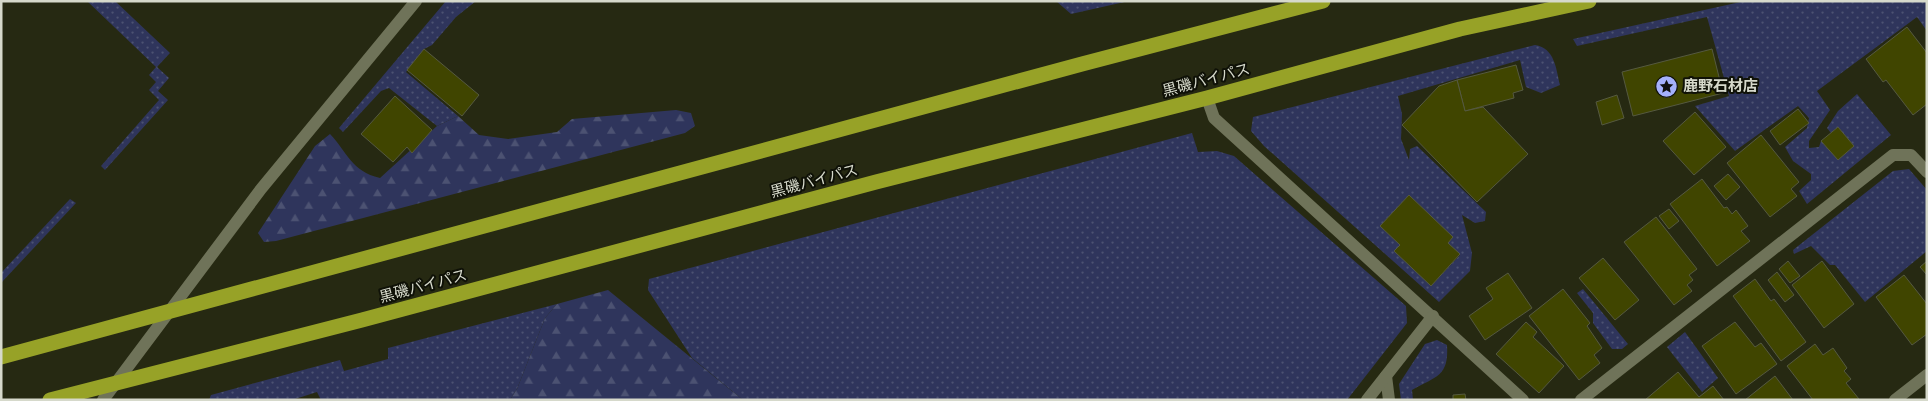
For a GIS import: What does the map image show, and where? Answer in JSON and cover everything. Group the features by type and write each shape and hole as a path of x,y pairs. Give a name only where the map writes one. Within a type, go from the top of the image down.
{"highway":[{"path":"1,357 1082,64 1323,1"},
{"name":"黒磯バイパス","path":"50,400 381,315 876,182 1207,98 1460,29 1589,1"}],"street":[{"path":"103,400 261,188 416,1"},
{"path":"1207,98 1214,118 1523,400"},
{"path":"1581,400 1893,155 1911,155 1927,172"},
{"path":"1367,400 1433,316"},
{"path":"1895,400 1927,375"},
{"path":"1386,376 1389,400"}],"green space":[{"path":"87,1 115,1 170,53 157,67 169,78 158,91 168,100 105,170 101,166 159,100 149,90 156,82 149,75 156,67"},
{"path":"446,1 476,1 456,17 432,45 424,49 406,72 458,116 437,126 389,88 381,91 343,132 339,128"},
{"path":"1056,1 1129,1 1071,14"},
{"path":"1745,1 1927,1 1927,31 1917,17 1817,91 1830,110 1809,141 1809,148 1819,147 1821,141 1838,159 1854,146 1838,127 1831,133 1827,128 1838,111 1857,94 1891,135 1807,204 1799,191 1811,180 1811,174 1793,161 1785,147 1807,128 1809,118 1798,106 1735,151 1695,106 1729,96 1707,17 1577,46 1573,39"},
{"path":"1535,45 1547,50 1551,55 1556,66 1560,85 1541,93 1526,87 1520,60 1398,96 1402,114 1401,139 1409,160 1410,149 1417,146 1486,212 1485,221 1475,223 1462,215 1472,253 1470,271 1439,302 1264,146 1251,131 1253,117","holes":["1409,195 1453,237 1448,243 1460,255 1431,286 1400,245 1380,226"]},
{"path":"676,110 691,113 695,126 685,133 276,241 264,242 258,233 315,146 330,134 356,166 370,175 380,178 437,126 458,116 479,135 508,139 557,132 572,119"},
{"path":"1192,133 1198,152 1217,151 1234,156 1406,306 1407,323 1347,400 743,400 692,358 648,290 649,279"},
{"path":"1909,169 1927,190 1927,251 1865,302 1835,265 1830,265 1811,246 1794,254 1793,250 1893,171"},
{"path":"70,199 76,203 1,283 1,273"},
{"path":"1583,289 1628,344 1622,349 1612,349 1593,323 1593,313 1577,293"},
{"path":"608,290 743,400 510,400 517,389 545,318 557,304"},
{"path":"557,304 545,318 517,389 510,400 321,400 317,392 292,400 209,400 211,395 340,360 344,371 388,359 388,348"},
{"path":"1685,332 1718,378 1702,392 1667,347"},
{"path":"1437,340 1447,345 1446,363 1440,374 1412,390 1413,400 1401,400 1399,384 1425,344"}],"building":[{"path":"1907,27 1927,53 1927,104 1913,115 1886,80 1883,82 1866,59"},
{"path":"424,49 479,95 462,116 407,70"},
{"path":"1712,49 1723,93 1633,116 1622,72"},
{"path":"1516,65 1523,90 1513,93 1514,98 1465,111 1457,80"},
{"path":"1457,80 1465,111 1483,107 1528,154 1477,202 1402,125 1439,86"},
{"path":"1617,95 1624,118 1602,125 1596,102"},
{"path":"395,96 432,130 412,153 407,147 393,162 361,134"},
{"path":"1798,109 1809,123 1780,145 1770,131"},
{"path":"1695,112 1726,147 1694,175 1663,141"},
{"path":"1838,127 1854,146 1838,160 1821,141"},
{"path":"1761,135 1799,182 1791,189 1797,196 1770,217 1727,163"},
{"path":"1728,174 1740,187 1726,200 1714,186"},
{"path":"1702,179 1724,208 1727,207 1732,214 1736,210 1748,226 1741,231 1750,241 1717,266 1670,204"},
{"path":"1409,195 1453,237 1448,243 1460,254 1431,286 1394,251 1400,245 1380,226"},
{"path":"1669,209 1679,221 1669,229 1659,216"},
{"path":"1656,217 1697,269 1689,275 1693,280 1687,285 1692,291 1674,305 1624,242"},
{"path":"1603,258 1639,300 1615,320 1579,278"},
{"path":"1788,261 1800,276 1790,283 1779,269"},
{"path":"1822,261 1854,304 1824,328 1792,285"},
{"path":"1927,261 1927,275 1920,267"},
{"path":"1777,272 1794,295 1785,302 1768,280"},
{"path":"1508,273 1532,308 1485,340 1469,316 1493,299 1486,288"},
{"path":"1904,275 1927,304 1927,334 1912,345 1876,297"},
{"path":"1755,279 1771,301 1774,299 1806,342 1781,361 1733,296"},
{"path":"1563,289 1590,323 1587,326 1602,348 1594,355 1600,363 1579,380 1529,316"},
{"path":"1526,322 1537,332 1533,337 1564,366 1539,393 1496,354"},
{"path":"1735,322 1755,347 1761,343 1777,364 1736,394 1702,346"},
{"path":"1815,344 1823,355 1833,348 1847,368 1844,371 1851,379 1846,383 1859,399 1813,400 1787,366"},
{"path":"1678,372 1699,397 1713,386 1724,400 1645,400"},
{"path":"1775,376 1793,400 1745,400"},
{"path":"1465,394 1466,400 1453,400 1453,395"}],"place":[{"name":"鹿野石材店","path":"1667,86"}]}
